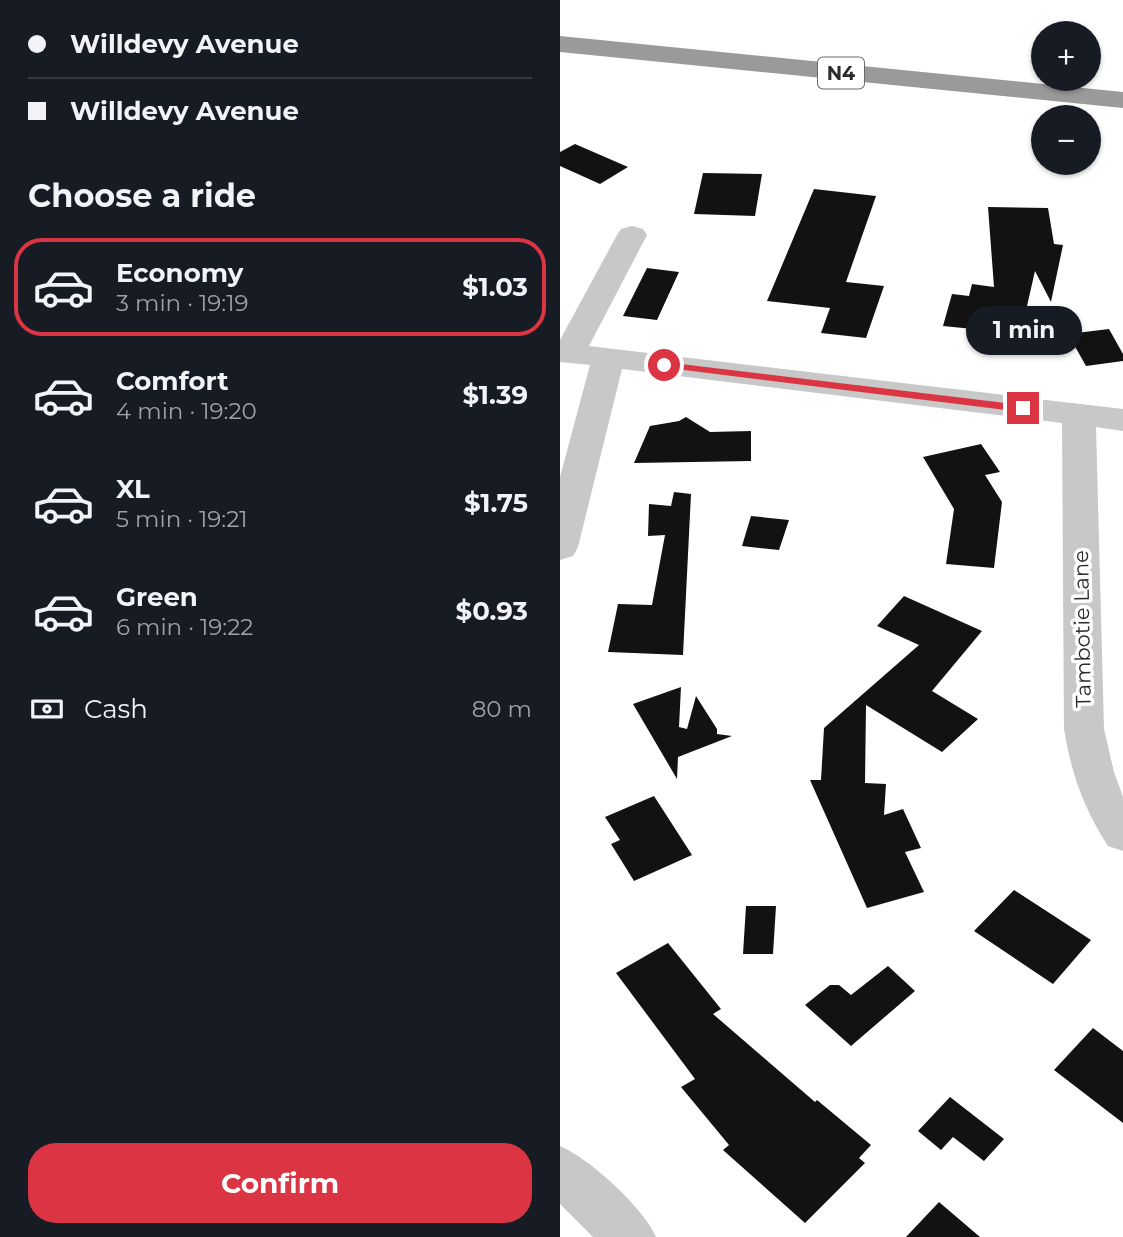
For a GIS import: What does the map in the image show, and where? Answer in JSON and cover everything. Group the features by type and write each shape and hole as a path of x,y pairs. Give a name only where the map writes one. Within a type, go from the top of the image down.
{"highway":[{"name":"N4","path":"560,44 1123,100"}],"street":[{"path":"632,235 564,353 1123,419"},
{"path":"560,547 608,358"},
{"name":"Tambotie Lane","path":"1079,415 1084,729 1090,767 1100,800 1123,834"},
{"path":"560,1170 631,1237"}],"building":[{"path":"575,144 628,167 600,184 560,166 560,152"},
{"path":"703,173 762,174 755,216 694,214"},
{"path":"814,189 876,196 846,282 884,286 866,338 821,333 830,308 767,301"},
{"path":"988,207 1048,208 1054,244 1063,245 1051,302 1035,271 1019,341 971,336 973,329 943,326 952,294 969,296 972,284 994,287"},
{"path":"647,268 679,272 657,320 623,316"},
{"path":"1109,329 1123,354 1123,361 1086,366 1068,334"},
{"path":"686,417 710,432 751,431 751,461 634,463 650,426 679,421"},
{"path":"981,444 1000,472 985,475 1002,502 994,568 946,564 954,509 923,457"},
{"path":"674,492 691,494 683,655 608,652 618,604 652,605 665,535 648,536 649,504 671,506"},
{"path":"751,516 789,520 779,550 742,546"},
{"path":"904,596 982,631 932,691 978,719 942,752 866,705 865,783 886,784 884,815 903,809 921,848 905,852 924,892 867,908 810,780 821,780 824,728 919,645 877,626"},
{"path":"681,687 679,727 687,729 696,696 717,729 717,734 732,736 678,757 677,779 633,704"},
{"path":"654,796 692,855 634,881 611,844 620,840 605,817"},
{"path":"1014,890 1091,940 1053,984 974,931"},
{"path":"746,906 776,906 773,954 743,954"},
{"path":"668,943 721,1009 713,1014 815,1102 817,1100 871,1145 859,1158 865,1163 805,1223 723,1150 729,1145 681,1087 695,1079 616,973"},
{"path":"888,966 915,991 851,1046 805,1005 830,985 839,985 851,995"},
{"path":"1093,1028 1123,1051 1123,1123 1054,1070"},
{"path":"950,1097 1004,1139 984,1161 953,1137 941,1150 918,1131"},
{"path":"939,1202 980,1237 906,1237"}],"route":[{"path":"664,365 1023,408"}]}
